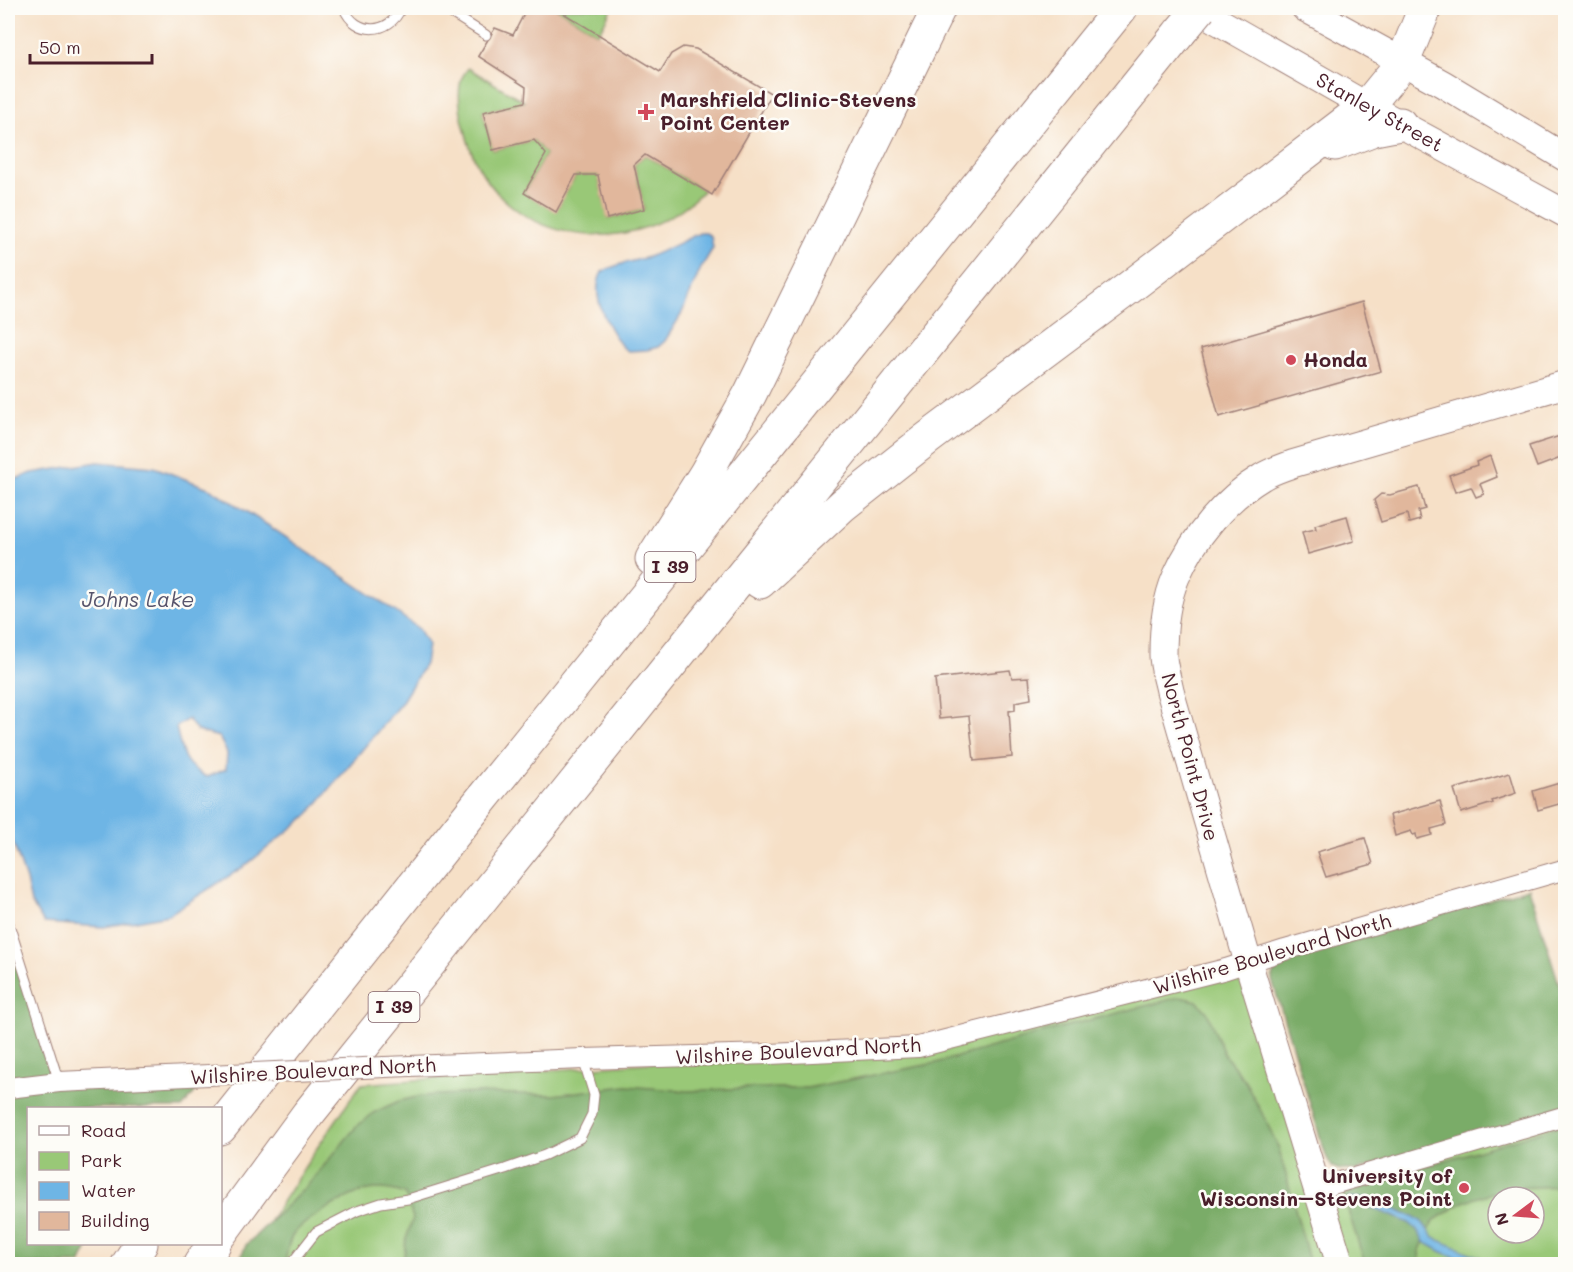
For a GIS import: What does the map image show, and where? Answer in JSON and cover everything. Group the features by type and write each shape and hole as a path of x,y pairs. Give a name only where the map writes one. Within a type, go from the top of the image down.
{"highway":[{"path":"478,804 485,773 644,569 706,473 798,300 939,8"},
{"name":"I 39","path":"222,1125 478,804 1121,8"},
{"name":"I 39","path":"222,1231 315,1105 1188,20 1200,8"},
{"path":"704,623 731,611 809,535 928,438 1367,105 1403,62 1425,8"},
{"path":"1294,160 1374,129 1400,124"},
{"path":"128,1264 140,1245"},
{"path":"200,1264 213,1245"}],"street":[{"path":"1305,8 1403,62 1566,158"},
{"name":"Stanley Street","path":"1188,20 1367,105 1566,214"},
{"name":"North Point Drive","path":"1340,1264 1248,962 1170,691 1163,656 1166,615 1175,579 1194,543 1219,512 1239,492 1263,476 1292,464 1566,384"},
{"name":"Wilshire Boulevard North","path":"8,1088 59,1082 385,1067 918,1047 1248,962 1566,869"},
{"path":"1317,1189 1566,1116"}],"lane":[{"path":"344,8 353,22 368,30 386,26 394,21 401,8"},
{"path":"443,8 486,35"},
{"path":"8,921 59,1082"},
{"path":"291,1264 316,1232 357,1211 381,1203 408,1199 505,1169 545,1155 580,1138 592,1114 594,1095 584,1059"}],"green space":[{"path":"555,8 612,8 598,34"},
{"path":"468,68 525,102 483,112 493,150 534,140 546,154 524,193 556,211 576,175 598,175 608,219 644,209 634,165 645,155 704,190 673,215 638,230 602,235 565,232 532,219 502,198 479,168 465,130 460,105 461,80"},
{"path":"1529,888 1565,1003 1565,1111 1358,1170 1340,1170 1332,1167 1326,1156 1272,980 1277,967 1299,956"},
{"path":"8,927 59,1082 209,1075 183,1107 27,1107 27,1245 90,1245 80,1264 8,1264"},
{"path":"1248,962 1317,1189 1565,1116 1565,1264 242,1264 361,1084 770,1054 897,1049"},
{"path":"1180,997 1197,1001 1207,1012 1224,1054 1245,1081 1264,1117 1279,1149 1310,1264 403,1264 406,1239 413,1218 405,1194 377,1189 350,1196 306,1222 291,1238 285,1262 282,1264 238,1264 246,1245 307,1186 356,1127 375,1112 399,1101 421,1096 477,1093 553,1095 626,1086 688,1091 807,1088 936,1063"},
{"path":"1565,1124 1565,1186 1486,1185 1486,1195 1465,1201 1433,1221 1419,1252 1420,1264 1365,1264 1344,1198 1347,1194 1377,1181"}],"water":[{"path":"700,233 711,236 713,248 701,268 681,315 665,341 658,347 628,351 622,347 602,311 598,291 602,272 648,257"},
{"name":"Johns Lake","path":"98,462 154,467 211,489 396,612 419,629 428,645 425,664 401,703 308,815 245,866 168,915 104,927 44,923 31,903 26,880 8,828 8,482 32,473","holes":["188,719 197,731 219,737 227,753 226,769 207,777 187,762 176,727"]},
{"path":"1348,1198 1367,1198 1379,1201 1404,1214 1413,1216 1422,1222 1434,1238 1496,1264 1474,1264 1442,1252 1424,1242 1417,1230 1409,1223"}],"building":[{"path":"527,8 555,8 660,72 671,54 683,47 696,49 772,94 712,195 645,155 634,165 644,209 607,219 598,175 576,175 556,212 524,193 546,154 534,140 493,150 483,112 525,102 526,87 478,56 495,28 513,35"},
{"name":"Honda","path":"1362,302 1381,371 1219,417 1201,349"},
{"path":"1566,434 1566,456 1537,467 1529,446"},
{"path":"1490,456 1497,477 1480,484 1484,494 1476,497 1471,487 1455,492 1449,475 1477,465 1476,462"},
{"path":"1419,487 1425,509 1418,511 1420,520 1409,523 1407,514 1381,522 1374,500 1381,494 1390,495"},
{"path":"1347,516 1354,541 1308,554 1302,532 1316,529 1315,525"},
{"path":"1010,670 1012,678 1029,677 1031,699 1015,702 1015,710 1009,711 1012,757 974,761 969,716 939,719 935,679"},
{"path":"1510,773 1516,793 1461,813 1454,789"},
{"path":"1566,781 1566,802 1538,810 1533,791"},
{"path":"1440,801 1446,825 1431,829 1432,835 1417,839 1416,834 1413,835 1411,831 1395,836 1390,815"},
{"path":"1365,838 1373,864 1326,877 1317,852"}],"place":[{"name":"Marshfield Clinic-Stevens Point Center","path":"646,112"},
{"name":"Honda","path":"1291,360"},
{"name":"University of Wisconsin–Stevens Point","path":"1464,1188"}]}
